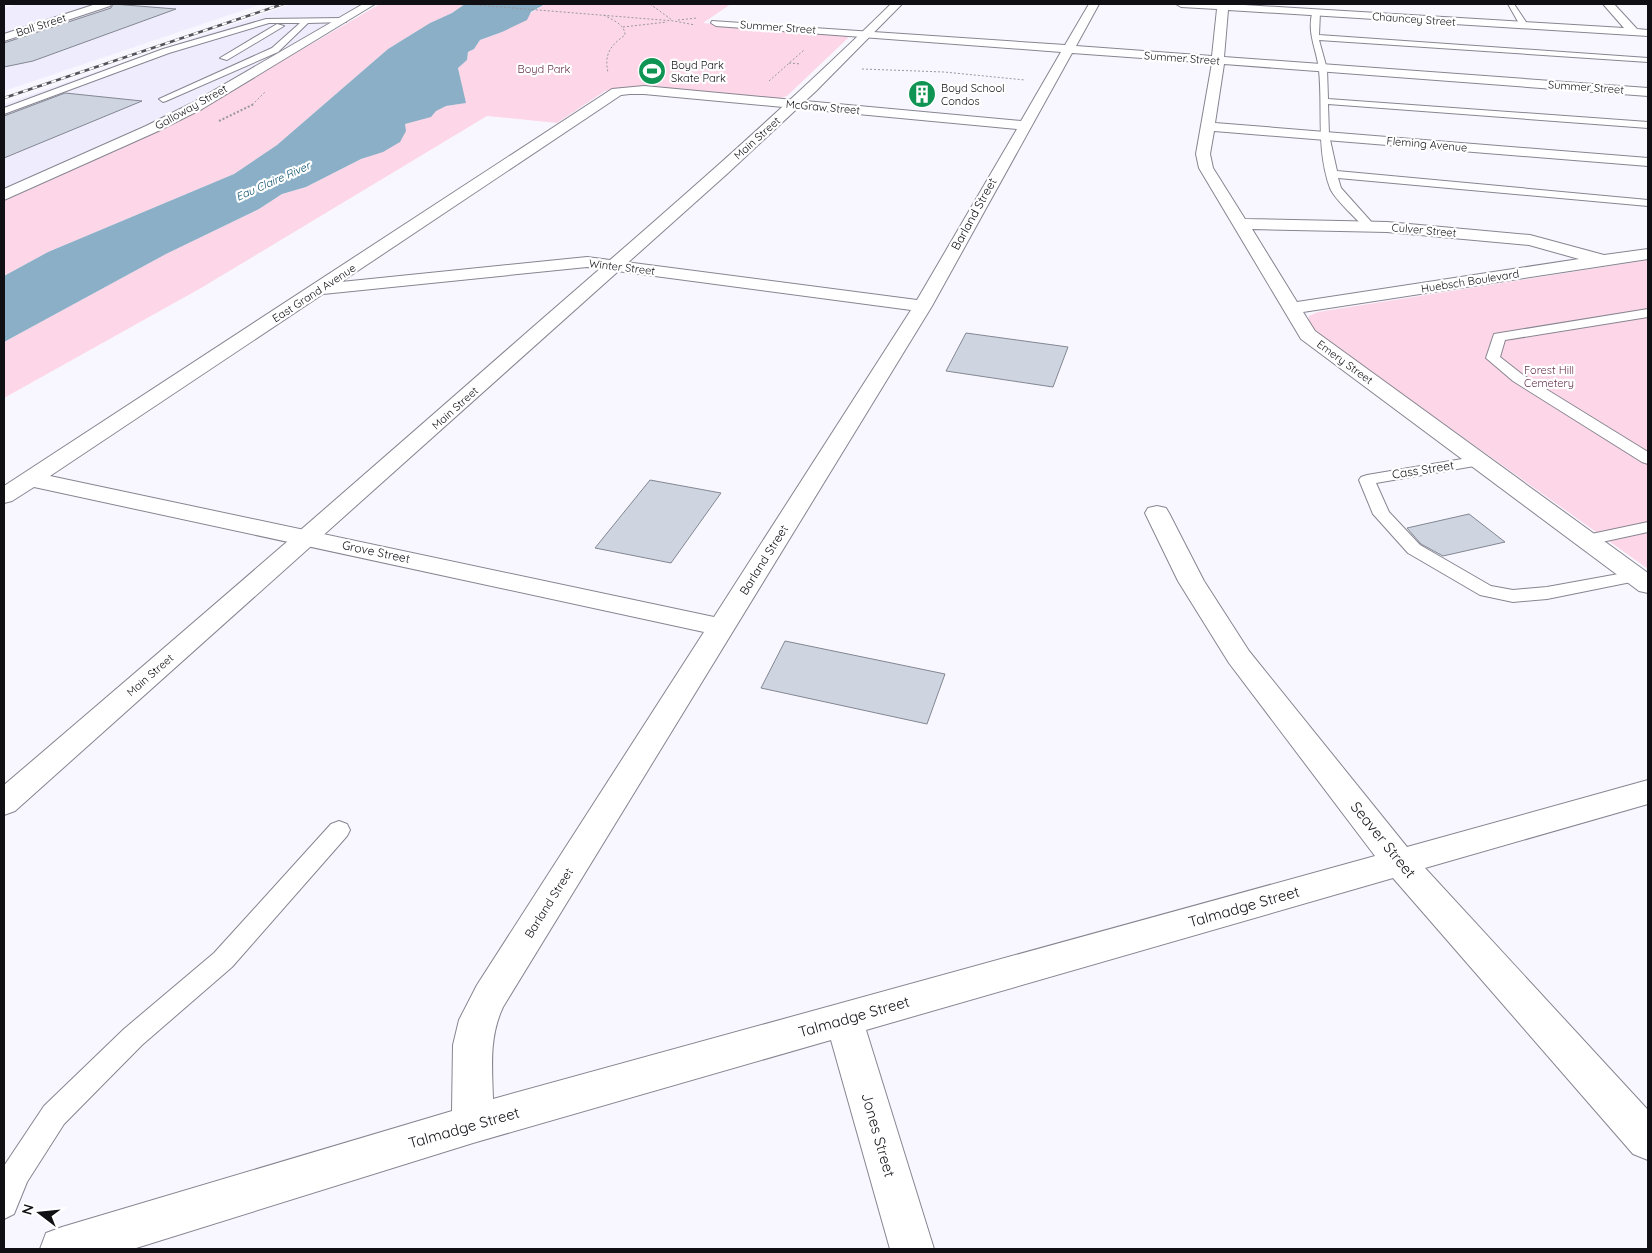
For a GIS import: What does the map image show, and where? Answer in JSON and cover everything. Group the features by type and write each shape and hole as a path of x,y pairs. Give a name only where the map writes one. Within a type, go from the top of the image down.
{"street":[{"name":"Ball Street","path":"4,38 106,4"},
{"name":"Galloway Street","path":"4,194 151,129 198,106 370,4"},
{"name":"Main Street","path":"4,802 308,537 615,265 794,104 897,4"},
{"name":"Barland Street","path":"473,1124 472,1045 478,1020 490,996 923,306 1066,50 1094,4"},
{"name":"Chauncey Street","path":"1181,4 1223,5 1648,33"},
{"path":"1415,4 1421,19"},
{"path":"1608,4 1634,32"},
{"name":"Emery Street","path":"1223,5 1218,61 1203,154 1206,168 1308,334 1642,580"},
{"name":"Summer Street","path":"729,13 716,23 1648,92"},
{"name":"McGraw Street","path":"623,90 644,90 1024,125"},
{"name":"East Grand Avenue","path":"4,496 320,290 612,94 623,90"},
{"name":"Fleming Avenue","path":"1207,126 1648,162"},
{"name":"Culver Street","path":"1241,224 1369,226 1530,240 1604,261"},
{"name":"Huebsch Boulevard","path":"1292,308 1648,254"},
{"name":"Winter Street","path":"320,290 587,262 923,306"},
{"name":"Grove Street","path":"30,478 721,627"},
{"name":"Seaver Street","path":"1157,512 1191,581 1239,657 1400,863 1648,1140"},
{"name":"Talmadge Street","path":"76,1247 473,1124 1648,792"},
{"name":"Jones Street","path":"844,1020 912,1249"}],"lane":[{"path":"1511,4 1524,26"},
{"path":"1316,12 1316,37 1323,69 1324,135 1332,174 1336,189 1369,226"},
{"path":"4,111 166,51 269,21 343,20"},
{"path":"224,58 290,21"},
{"path":"163,99 275,50 305,22"},
{"path":"1316,37 1648,60"},
{"path":"1323,101 1648,124"},
{"path":"1332,174 1648,203"},
{"path":"1648,312 1499,337 1493,358 1518,378 1648,459"},
{"name":"Cass Street","path":"1480,461 1367,480 1381,514 1414,549 1486,591 1513,596 1642,580"},
{"path":"1588,540 1648,527"},
{"path":"4,1204 15,1174 54,1115 133,1037 223,960 339,830"}],"path":[{"path":"464,4 600,14"},
{"path":"650,4 674,21"},
{"path":"623,27 691,19"},
{"path":"788,63 801,64"},
{"path":"856,68 886,67 1048,82"}],"shaded area":[{"path":"20,4 262,4 4,91 4,8"},
{"path":"291,4 361,4 171,114 4,189 4,104"}],"green space":[{"path":"380,4 465,4 388,49 277,145 234,174 48,252 4,276 4,201 176,123"},
{"name":"Boyd Park","path":"545,4 731,4 703,23 847,36 848,38 787,96 781,98 624,87 605,91 557,123 487,116 201,288 4,398 4,342 166,254 259,209 282,194 306,187 361,159 383,151 405,124 446,106 465,103 458,67 467,60 468,52 474,49 480,40 502,32"},
{"name":"Forest Hill Cemetery","path":"1648,260 1648,569 1318,334 1309,322 1309,316 1318,312"}],"water":[{"name":"Eau Claire River","path":"465,4 545,4 531,12 527,20 480,40 474,49 468,52 467,60 458,68 466,103 446,106 436,111 431,117 405,124 406,131 400,142 383,152 361,159 306,187 282,194 259,209 166,254 4,342 4,276 48,252 234,174 277,145 388,49"}],"building":[{"path":"113,4 176,9 33,61 4,67 4,43 111,8"},
{"path":"65,93 142,101 4,158 4,116"},
{"path":"966,333 1068,347 1053,387 946,371"},
{"path":"650,480 721,493 671,563 595,548"},
{"path":"1469,514 1505,542 1443,556 1421,544 1407,528"},
{"path":"785,641 945,674 927,724 761,688"}],"railway":[{"path":"4,98 283,4"}],"place":[{"name":"Boyd Park Skate Park","path":"652,71"},
{"name":"Boyd School Condos","path":"922,94"}]}
